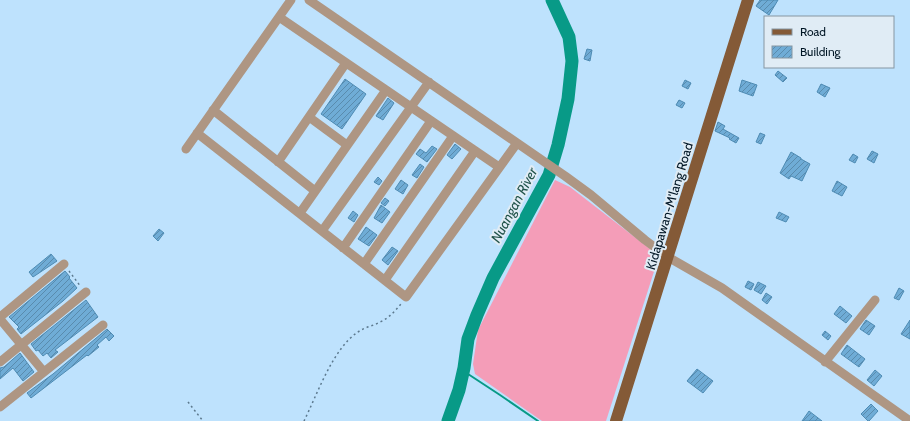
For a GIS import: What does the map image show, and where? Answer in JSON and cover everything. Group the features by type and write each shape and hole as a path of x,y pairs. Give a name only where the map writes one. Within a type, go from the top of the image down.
{"main road":[{"name":"Kidapawan-M'lang Road","path":"616,421 748,0"}],"street":[{"path":"186,149 291,0"},
{"path":"308,0 565,176 668,257 722,288 910,421"},
{"path":"279,17 499,167"},
{"path":"278,162 346,63"},
{"path":"322,231 429,82"},
{"path":"300,213 386,90"},
{"path":"213,110 315,191"},
{"path":"309,117 347,145"},
{"path":"343,248 431,121"},
{"path":"197,132 406,297 517,143"},
{"path":"364,264 453,136"},
{"path":"384,280 475,151"},
{"path":"44,372 0,318 64,264"},
{"path":"0,362 86,292"},
{"path":"825,362 875,300"},
{"path":"0,407 103,326"}],"path":[{"path":"64,264 86,292"},
{"path":"304,421 334,360 345,344 357,332 380,323 389,317 406,297"},
{"path":"188,402 203,421"}],"shaded area":[{"path":"555,180 570,187 659,256 606,421 542,421 475,374 473,364 478,330"}],"building":[{"path":"760,0 778,0 769,15 756,6"},
{"path":"587,49 592,50 590,61 584,59"},
{"path":"778,71 787,78 783,82 775,75"},
{"path":"345,79 366,94 342,129 321,114"},
{"path":"685,80 691,83 688,89 682,86"},
{"path":"742,80 757,85 753,96 739,91"},
{"path":"821,84 830,88 825,97 817,92"},
{"path":"388,98 394,103 383,120 376,116"},
{"path":"679,100 685,103 682,108 676,105"},
{"path":"718,122 725,126 723,129 739,138 736,143 729,139 730,138 715,131"},
{"path":"760,133 765,135 761,144 756,142"},
{"path":"455,144 461,149 452,159 447,155"},
{"path":"432,146 437,149 427,162 416,154 420,149 426,153"},
{"path":"872,151 878,154 874,163 867,159"},
{"path":"791,152 810,164 802,181 791,176 789,179 780,173"},
{"path":"853,154 858,157 855,163 849,160"},
{"path":"420,164 424,167 417,178 412,175"},
{"path":"378,177 382,181 379,185 374,182"},
{"path":"401,180 408,185 403,194 395,189"},
{"path":"837,181 847,187 842,196 832,191"},
{"path":"385,198 389,201 385,206 381,203"},
{"path":"381,205 390,212 382,223 374,218"},
{"path":"353,211 358,215 354,222 348,218"},
{"path":"779,212 789,217 786,222 776,218"},
{"path":"366,227 377,235 369,246 358,239"},
{"path":"159,229 164,233 158,241 153,236"},
{"path":"392,247 398,251 388,265 382,260"},
{"path":"51,254 57,261 33,277 29,272"},
{"path":"65,271 77,288 21,334 17,329 19,327 9,317"},
{"path":"748,281 754,284 751,290 745,287"},
{"path":"758,282 766,286 761,294 754,290"},
{"path":"899,288 904,291 899,300 894,298"},
{"path":"766,293 772,297 767,304 762,300"},
{"path":"86,300 98,317 55,350 58,352 51,358 47,353 43,356 38,350 36,351 31,344"},
{"path":"840,306 852,316 846,323 834,314"},
{"path":"866,320 875,326 869,335 860,329"},
{"path":"910,320 910,339 901,334"},
{"path":"107,329 114,336 109,341 106,337 97,345 99,347 88,356 87,355 31,398 27,393 53,374"},
{"path":"825,331 831,336 828,340 822,335"},
{"path":"847,345 865,359 859,367 841,354"},
{"path":"20,353 34,372 23,381 13,368 0,379 0,368 4,367"},
{"path":"697,369 713,381 703,393 687,381"},
{"path":"875,370 882,376 874,386 867,380"},
{"path":"871,404 878,411 868,421 861,414"},
{"path":"809,411 822,421 802,421"}],"waterway":[{"name":"Nuangan River","path":"448,421 459,390 468,339 477,315 493,278 549,175 558,145 568,99 572,61 569,37 552,0"},
{"path":"464,368 468,374 538,421"}]}
